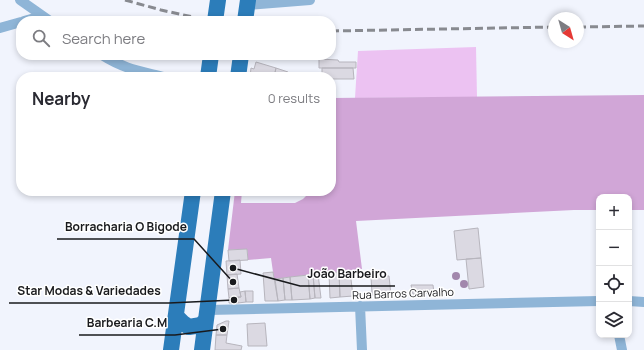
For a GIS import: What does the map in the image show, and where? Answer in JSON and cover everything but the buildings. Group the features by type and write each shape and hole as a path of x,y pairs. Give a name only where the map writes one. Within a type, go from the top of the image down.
{"main road":[{"path":"216,16 218,0"},
{"path":"246,16 248,3"},
{"path":"209,72 210,60"},
{"path":"239,72 240,60"},
{"path":"171,350 192,196"},
{"path":"202,350 222,196"},
{"path":"176,316 189,327 201,325 207,315"}],"street":[{"path":"20,0 43,16"},
{"path":"248,3 310,0"},
{"path":"0,28 16,23"},
{"path":"110,60 125,68 142,72"},
{"name":"Rua Barros Carvalho","path":"207,315 360,306 596,301"},
{"path":"632,301 644,302"},
{"path":"360,306 362,350"},
{"path":"620,338 622,350"}],"shaded area":[{"path":"476,47 477,97 355,98 358,51"},
{"path":"644,95 644,210 632,210 632,194 596,194 596,210 356,221 362,269 274,279 271,258 248,260 247,249 228,250 234,196 242,196 241,203 295,203 306,196 336,196 336,98"}],"railway":[{"path":"125,0 188,16"},
{"path":"584,27 644,26"},
{"path":"336,31 548,27"}],"place":[{"name":"João Barbeiro","path":"233,268"},
{"name":"Borracharia O Bigode","path":"233,282"},
{"name":"Star Modas & Variedades","path":"234,300"},
{"name":"Barbearia C.M","path":"223,329"}]}
